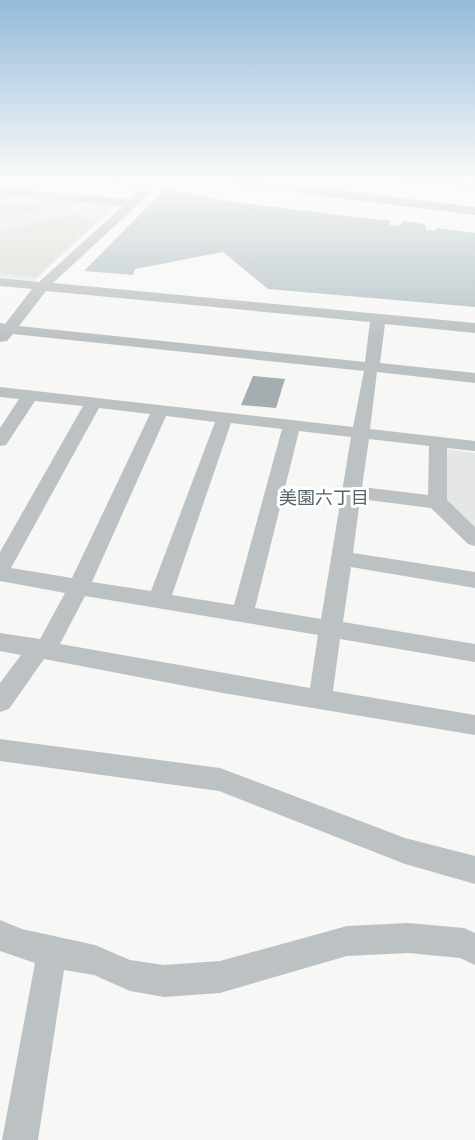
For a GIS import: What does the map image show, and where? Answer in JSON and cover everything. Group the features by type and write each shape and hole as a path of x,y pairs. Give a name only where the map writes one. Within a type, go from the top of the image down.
{"street":[{"path":"3,334 42,286 99,233"},
{"path":"0,282 475,328"},
{"path":"321,692 378,319"},
{"path":"3,334 371,371 475,378"},
{"path":"371,371 475,385"},
{"path":"0,392 475,446"},
{"path":"0,441 30,395"},
{"path":"94,402 0,572 475,653"},
{"path":"0,702 45,644 79,587 160,410"},
{"path":"159,600 225,417"},
{"path":"243,614 292,425"},
{"path":"437,502 438,442"},
{"path":"352,492 437,502 475,539"},
{"path":"342,558 475,580"},
{"path":"0,632 217,682 475,725"},
{"path":"0,642 45,644 321,692 475,714"},
{"path":"0,750 220,780 405,851 475,870"},
{"path":"0,935 19,944 95,960 130,975 164,981 220,977 347,941 408,938 464,943 475,950"},
{"path":"20,1140 52,952"}],"shaded area":[{"path":"0,233 86,233 34,281 0,277"},
{"path":"0,233 83,233 36,277 0,273"},
{"path":"121,233 475,233 475,307 268,289 223,252 135,269 133,275 84,271"},
{"path":"444,449 475,453 475,534 442,503"}],"building":[{"path":"253,376 285,379 276,408 241,405"}],"district":[{"name":"美園六丁目","path":"324,498"}]}
